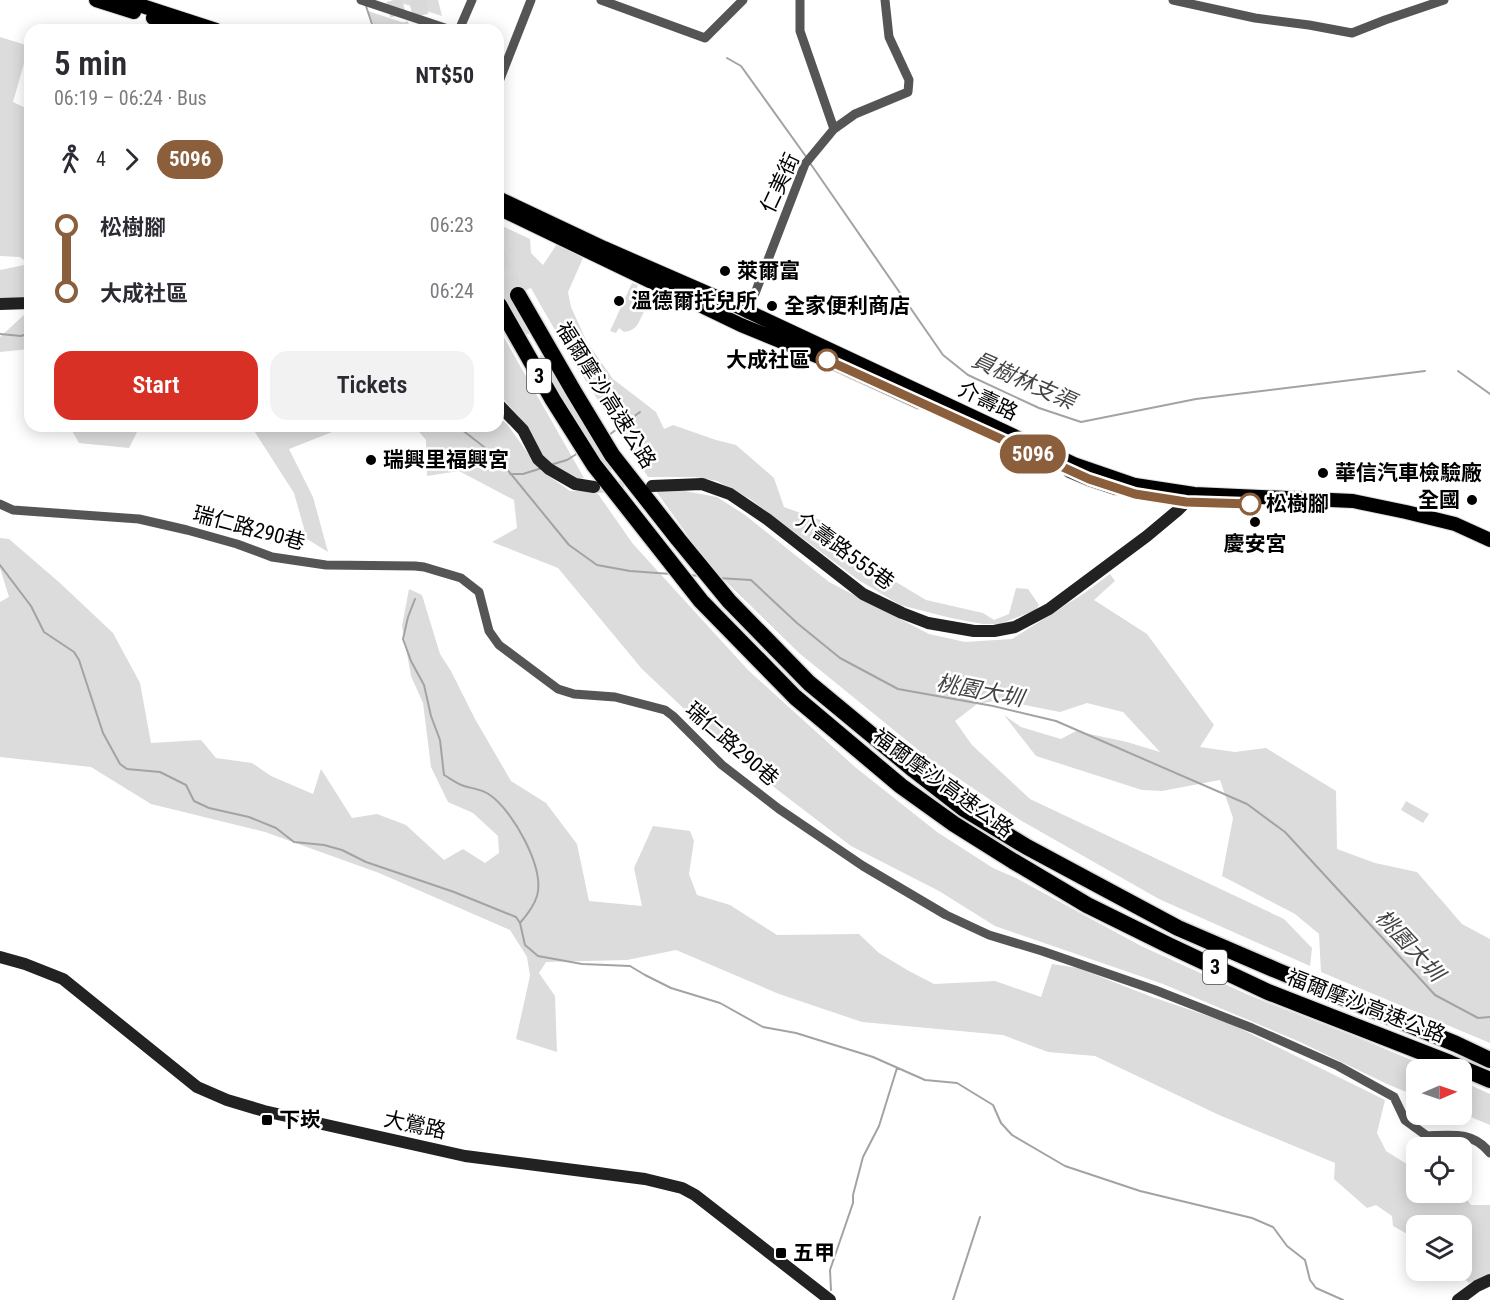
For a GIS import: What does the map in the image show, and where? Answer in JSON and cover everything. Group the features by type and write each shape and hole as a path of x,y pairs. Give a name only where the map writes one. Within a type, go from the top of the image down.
{"highway":[{"name":"福爾摩沙高速公路","path":"518,295 612,455 729,601 809,683 964,809 1027,847 1178,928 1490,1060"},
{"name":"福爾摩沙高速公路","path":"504,314 553,400 594,465 701,601 795,697 901,786 954,824 1087,905 1268,992 1490,1080"},
{"path":"524,348 543,339"}],"main road":[{"path":"96,0 168,24"},
{"path":"124,0 198,24"},
{"name":"介壽路","path":"504,201 1074,464 1135,485 1190,498 1353,501 1455,524 1490,540"},
{"name":"介壽路","path":"504,211 741,324 834,363 1089,479 1135,494 1337,507 1421,523 1490,549"}],"street":[{"path":"361,0 433,24"},
{"path":"462,24 472,0"},
{"path":"504,69 531,0"},
{"path":"600,0 705,38 742,0"},
{"path":"800,0 800,31 834,129"},
{"name":"仁美街","path":"741,324 748,312 808,160 834,129 855,114 908,92 909,80 889,38 885,0"},
{"path":"1173,0 1255,18 1325,27 1352,33 1444,0"},
{"path":"0,303 24,303"},
{"path":"504,410 523,430 543,464 575,483 594,488"},
{"name":"介壽路555巷","path":"652,486 702,484 730,494 767,519 863,594 928,623 974,631 994,631 1015,627 1049,609 1147,536 1190,498"},
{"name":"瑞仁路290巷","path":"0,504 13,510 139,519 197,532 272,557 326,565 415,566 461,578 479,592 489,631 499,645 558,689 574,694 615,697 665,710 723,765 779,809 863,866 946,915 989,935 1155,990 1275,1038 1338,1066 1394,1097 1406,1120 1427,1136 1451,1135 1471,1138 1482,1143 1490,1153"},
{"name":"大鶯路","path":"0,957 63,979 197,1087 227,1100 275,1114 465,1156 645,1179 682,1188 695,1195 830,1300"},
{"path":"1458,1300 1477,1286 1490,1280"}],"shaded area":[{"path":"392,0 438,0 442,16"},
{"path":"368,11 408,24 373,24"},
{"path":"0,37 24,44 24,64 13,102 24,107 24,260 20,257 0,256"},
{"path":"504,227 530,239 531,253 543,265 557,244 583,258 568,292 571,307 587,342 613,379 656,412 664,429 673,425 736,445 774,478 784,507 823,521 816,531 826,540 926,600 983,613 994,620 1009,614 1016,588 1028,589 1039,605 1036,610 1000,624 983,624 900,605 857,579 750,499 717,481 695,477 648,477 588,384 531,288 515,295 531,329 529,334 525,334 504,310"},
{"path":"24,265 24,299 0,300 0,270"},
{"path":"632,283 638,285 636,289 642,290 648,296 644,312 632,330 624,332 619,328 616,333 610,331"},
{"path":"24,315 24,350 0,352 0,337"},
{"path":"504,338 584,478 575,480 543,460 527,426 504,400"},
{"path":"540,355 544,357 612,468 609,474 561,396 540,359"},
{"path":"504,422 539,469 570,491 593,491 598,494 633,544 748,670 855,767 937,832 993,868 1016,878 1141,946 1251,996 1409,1059 1406,1059 1406,1092 1298,1041 1163,984 995,926 939,891 851,846 736,758 642,669 558,568 492,542 517,528 514,500 459,471 427,476 426,440 419,432 504,432"},
{"path":"73,432 137,432 129,448 79,443"},
{"path":"255,432 332,432 289,449 313,497 328,552 307,539 294,493"},
{"path":"674,489 717,497 745,515 829,582 929,634 965,642 1012,639 1110,574 1115,581 1094,600 1147,634 1214,725 1200,747 1235,752 1266,748 1336,791 1337,849 1375,863 1417,872 1462,924 1490,939 1490,1043 1321,972 1319,934 1295,914 1222,876 1233,818 1220,780 1162,791 1142,790 1036,756 1004,715 1021,727 1061,739 1076,731 1160,752 1123,712 1087,703 1060,712 1000,700 977,704 955,721 972,745 1030,799 1284,919 1312,948 1310,966 1159,899 1020,820 927,757 799,653 708,564 656,491"},
{"path":"0,538 9,539 113,633 140,683 151,743 201,740 216,758 252,763 271,776 313,794 321,769 352,818 377,814 406,825 444,860 463,849 485,863 499,853 498,836 473,813 448,802 431,767 423,703 411,676 402,626 409,589 422,595 440,654 511,781 546,803 577,844 589,901 642,906 634,868 653,826 690,831 694,841 689,874 697,895 730,905 777,935 859,934 879,953 934,984 995,981 1041,997 1052,964 1078,968 1152,997 1229,1023 1385,1100 1377,1133 1386,1151 1406,1164 1406,1203 1490,1205 1490,1276 1469,1283 1467,1281 1472,1281 1472,1215 1406,1215 1406,1233 1393,1226 1392,1216 1376,1205 1367,1208 1334,1179 1335,1163 1219,1115 1095,1056 1048,1052 1003,1035 862,1022 779,994 676,950 627,960 546,962 539,973 555,996 557,1052 516,1039 530,976 527,957 510,930 379,873 265,832 151,804 91,767 0,757 0,602 9,597 0,568"},
{"path":"1406,801 1429,814 1423,823 1401,810"},
{"path":"1472,1086 1490,1094 1490,1125 1472,1118"}],"waterway":[{"path":"366,6 372,24"},
{"name":"員樹林支渠","path":"727,58 741,66 807,158"},
{"name":"員樹林支渠","path":"810,163 943,355 968,375 1039,408 1081,422 1196,399 1425,371"},
{"name":"桃園大圳","path":"0,334 24,335"},
{"name":"員樹林支渠","path":"1458,371 1490,394"},
{"path":"609,435 640,412"},
{"name":"桃園大圳","path":"465,432 497,457 569,545 597,565 630,571 671,574"},
{"path":"550,465 567,460 578,453"},
{"path":"510,474 523,474 542,468"},
{"path":"0,565 31,606 44,632 74,652 79,660 103,733 120,764 127,769 160,772 186,785 194,801 209,808 249,817 276,828 294,842 324,845 342,850 366,862 454,892 516,917 520,923 525,945 538,956 582,964 630,966 671,988 720,1003 763,1027 796,1033 873,1057 925,1080 957,1083 993,1105 1001,1123 1012,1135 1065,1166 1140,1191 1252,1218 1273,1227 1287,1246 1305,1260 1310,1280 1316,1288 1343,1300"},
{"name":"桃園大圳","path":"688,575 701,576"},
{"name":"桃園大圳","path":"718,578 751,580 797,623 840,658 898,689 993,706 1056,721 1247,804 1285,832 1435,995 1478,1018 1490,1017"},
{"path":"415,599 403,639 411,661 424,685 431,716 440,740 444,775 461,785 487,793 499,803 517,827 532,856 538,884 537,896 520,923"},
{"path":"831,1290 830,1270 853,1203 863,1157 879,1126 897,1068"},
{"path":"953,1300 980,1217"}],"tunnel":[{"path":"394,0 400,24"},
{"path":"417,0 423,24"},
{"path":"504,268 518,295"},
{"path":"594,487 642,486"}],"bus line":[{"name":"5096","path":"827,360 1089,479 1135,494 1186,502 1250,504"}],"place":[{"name":"萊爾富","path":"725,271"},
{"name":"溫德爾托兒所","path":"619,301"},
{"name":"全家便利商店","path":"772,306"},
{"name":"大成社區","path":"827,360"},
{"name":"瑞興里福興宮","path":"371,460"},
{"name":"華信汽車檢驗廠","path":"1323,473"},
{"name":"全國","path":"1472,500"},
{"name":"松樹腳","path":"1250,504"},
{"name":"慶安宮","path":"1255,522"},
{"name":"下崁","path":"267,1120"},
{"name":"五甲","path":"781,1253"}]}
